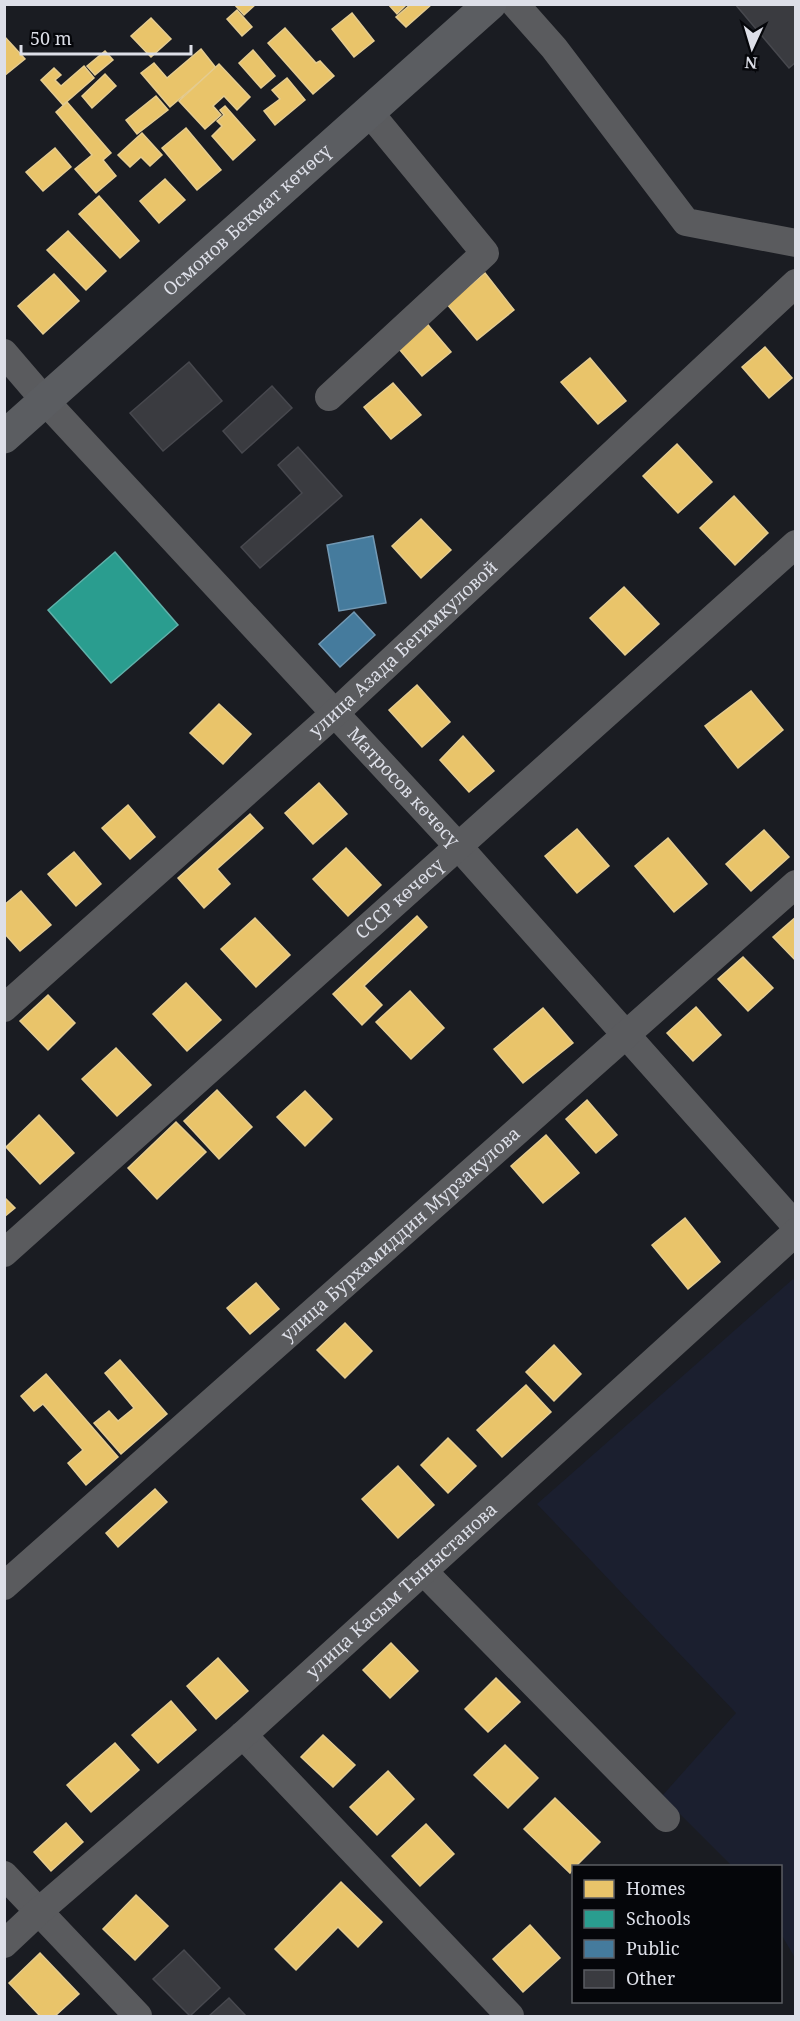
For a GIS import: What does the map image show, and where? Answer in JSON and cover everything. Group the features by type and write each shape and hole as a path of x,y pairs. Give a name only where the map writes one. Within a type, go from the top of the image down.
{"main road":[{"name":"Осмонов Бекмат көчөсү","path":"4,437 46,402 490,4"}],"street":[{"path":"515,4 554,48 686,222 795,243"},
{"path":"329,397 485,254 369,112"},
{"name":"улица Азада Бегимкуловой","path":"4,1008 334,714 795,283"},
{"name":"Матросов көчөсү","path":"4,352 46,402 458,846 795,1226"},
{"name":"СССР көчөсү","path":"4,1253 795,544"},
{"name":"улица Бурхамиддин Мурзакулова","path":"4,1586 795,884"},
{"name":"улица Касым Тыныстанова","path":"4,1944 243,1735 795,1232"},
{"path":"423,1571 666,1818"},
{"path":"243,1735 510,2016"},
{"path":"4,1875 138,2016"}],"shaded area":[{"path":"793,1279 795,1281 795,1958 782,1936 782,1865 731,1865 662,1796 736,1713 537,1504"}],"building: Homes":[{"path":"234,4 256,4 244,15"},
{"path":"388,4 407,4 397,14"},
{"path":"411,4 432,4 406,27 396,17"},
{"path":"237,10 252,27 242,36 227,19"},
{"path":"352,13 374,41 354,57 332,29"},
{"path":"151,18 171,39 151,57 131,36"},
{"path":"285,28 316,63 320,61 334,76 313,94 268,43"},
{"path":"4,36 25,59 4,76"},
{"path":"201,49 216,68 170,107 141,73 154,63 167,78"},
{"path":"253,50 275,76 261,88 239,63"},
{"path":"105,51 113,60 95,75 87,66"},
{"path":"219,64 250,97 237,110 224,96 213,106 221,115 205,129 179,101"},
{"path":"84,66 94,78 63,105 41,80 54,68 61,75 55,80 61,86"},
{"path":"105,74 116,86 92,108 82,96"},
{"path":"287,78 305,100 275,125 264,111 280,99 272,90"},
{"path":"156,96 168,110 137,134 126,120"},
{"path":"67,102 111,153 103,160 116,176 96,193 75,169 92,155 56,112"},
{"path":"225,106 255,140 233,160 212,136 222,126 217,121 224,115 220,110"},
{"path":"186,128 221,170 197,190 162,148"},
{"path":"142,133 162,155 150,166 141,157 130,167 118,155"},
{"path":"55,148 71,167 43,191 26,172"},
{"path":"165,179 185,200 159,223 140,201"},
{"path":"99,196 139,241 120,258 79,214"},
{"path":"68,231 106,271 86,290 47,250"},
{"path":"485,273 514,310 477,340 447,304"},
{"path":"54,274 79,301 43,334 18,306"},
{"path":"423,319 451,352 422,376 394,343"},
{"path":"765,347 792,378 769,398 742,367"},
{"path":"590,358 626,401 598,424 561,382"},
{"path":"393,383 421,415 391,439 364,407"},
{"path":"677,444 712,482 678,513 643,476"},
{"path":"734,496 768,533 735,565 700,528"},
{"path":"421,519 451,550 421,578 392,546"},
{"path":"624,587 659,624 625,655 590,618"},
{"path":"417,685 450,722 422,747 389,710"},
{"path":"751,691 783,730 738,768 705,726"},
{"path":"219,704 251,734 223,764 190,733"},
{"path":"463,736 494,771 469,792 440,760"},
{"path":"319,783 347,814 313,844 285,813"},
{"path":"128,805 155,837 130,859 102,828"},
{"path":"250,814 263,828 217,869 230,884 204,908 178,878"},
{"path":"577,829 609,866 577,893 545,856"},
{"path":"764,830 789,857 751,891 726,864"},
{"path":"668,838 707,884 674,912 635,866"},
{"path":"346,848 381,885 348,916 313,879"},
{"path":"74,852 101,884 76,906 48,874"},
{"path":"21,891 51,925 20,951 4,933 4,905"},
{"path":"417,916 427,927 364,986 382,1005 362,1025 333,994"},
{"path":"796,917 796,961 773,937"},
{"path":"255,918 290,955 256,987 221,949"},
{"path":"743,957 773,988 748,1011 718,979"},
{"path":"186,983 221,1020 187,1051 153,1014"},
{"path":"410,991 444,1028 411,1059 376,1022"},
{"path":"48,995 75,1023 48,1050 20,1021"},
{"path":"696,1007 721,1035 693,1061 667,1033"},
{"path":"543,1008 573,1043 523,1083 494,1049"},
{"path":"116,1048 151,1085 117,1116 82,1079"},
{"path":"217,1090 252,1127 219,1159 184,1121"},
{"path":"305,1091 332,1119 305,1146 277,1117"},
{"path":"587,1100 617,1135 596,1153 566,1119"},
{"path":"39,1115 74,1153 40,1184 6,1147"},
{"path":"176,1122 206,1152 157,1199 128,1168"},
{"path":"546,1135 579,1173 543,1203 511,1166"},
{"path":"4,1197 15,1208 4,1217"},
{"path":"685,1218 720,1262 688,1289 652,1245"},
{"path":"256,1283 279,1309 250,1334 227,1308"},
{"path":"345,1323 372,1351 345,1378 317,1350"},
{"path":"554,1345 581,1374 554,1401 526,1372"},
{"path":"120,1360 167,1414 121,1454 94,1423 109,1411 118,1421 134,1408 105,1373"},
{"path":"46,1374 118,1457 86,1485 68,1463 83,1450 43,1404 34,1411 21,1396"},
{"path":"526,1385 551,1412 502,1457 477,1430"},
{"path":"448,1438 476,1466 448,1493 421,1465"},
{"path":"398,1466 434,1505 398,1538 362,1499"},
{"path":"155,1489 167,1502 118,1547 106,1533"},
{"path":"391,1643 418,1671 390,1698 363,1670"},
{"path":"218,1658 248,1691 216,1719 187,1686"},
{"path":"496,1678 520,1702 488,1732 465,1709"},
{"path":"171,1701 196,1730 158,1763 132,1735"},
{"path":"323,1735 355,1765 333,1787 301,1757"},
{"path":"115,1743 139,1770 91,1812 67,1785"},
{"path":"505,1745 538,1778 508,1808 474,1775"},
{"path":"388,1771 414,1799 377,1835 350,1807"},
{"path":"555,1798 600,1842 577,1865 572,1865 570,1873 524,1829"},
{"path":"66,1823 83,1842 51,1871 34,1852"},
{"path":"426,1824 454,1854 420,1886 392,1856"},
{"path":"341,1882 382,1922 358,1947 338,1927 296,1970 275,1949"},
{"path":"136,1895 168,1926 135,1960 103,1929"},
{"path":"530,1925 560,1958 523,1992 493,1959"},
{"path":"40,1953 79,1994 55,2016 40,2016 9,1983"}],"building: Schools":[{"path":"115,552 178,625 111,683 48,610"}],"building: Public":[{"path":"373,536 386,603 339,611 327,545"},
{"path":"354,612 375,635 340,667 319,644"}],"building: Other":[{"path":"735,4 796,4 796,62 789,68"},
{"path":"189,362 222,401 163,451 130,413"},
{"path":"272,386 292,408 242,453 223,431"},
{"path":"298,447 342,496 260,568 241,547 302,493 278,465"},
{"path":"184,1950 220,1988 190,2016 153,1979"},
{"path":"229,1998 246,2016 209,2016"}]}
